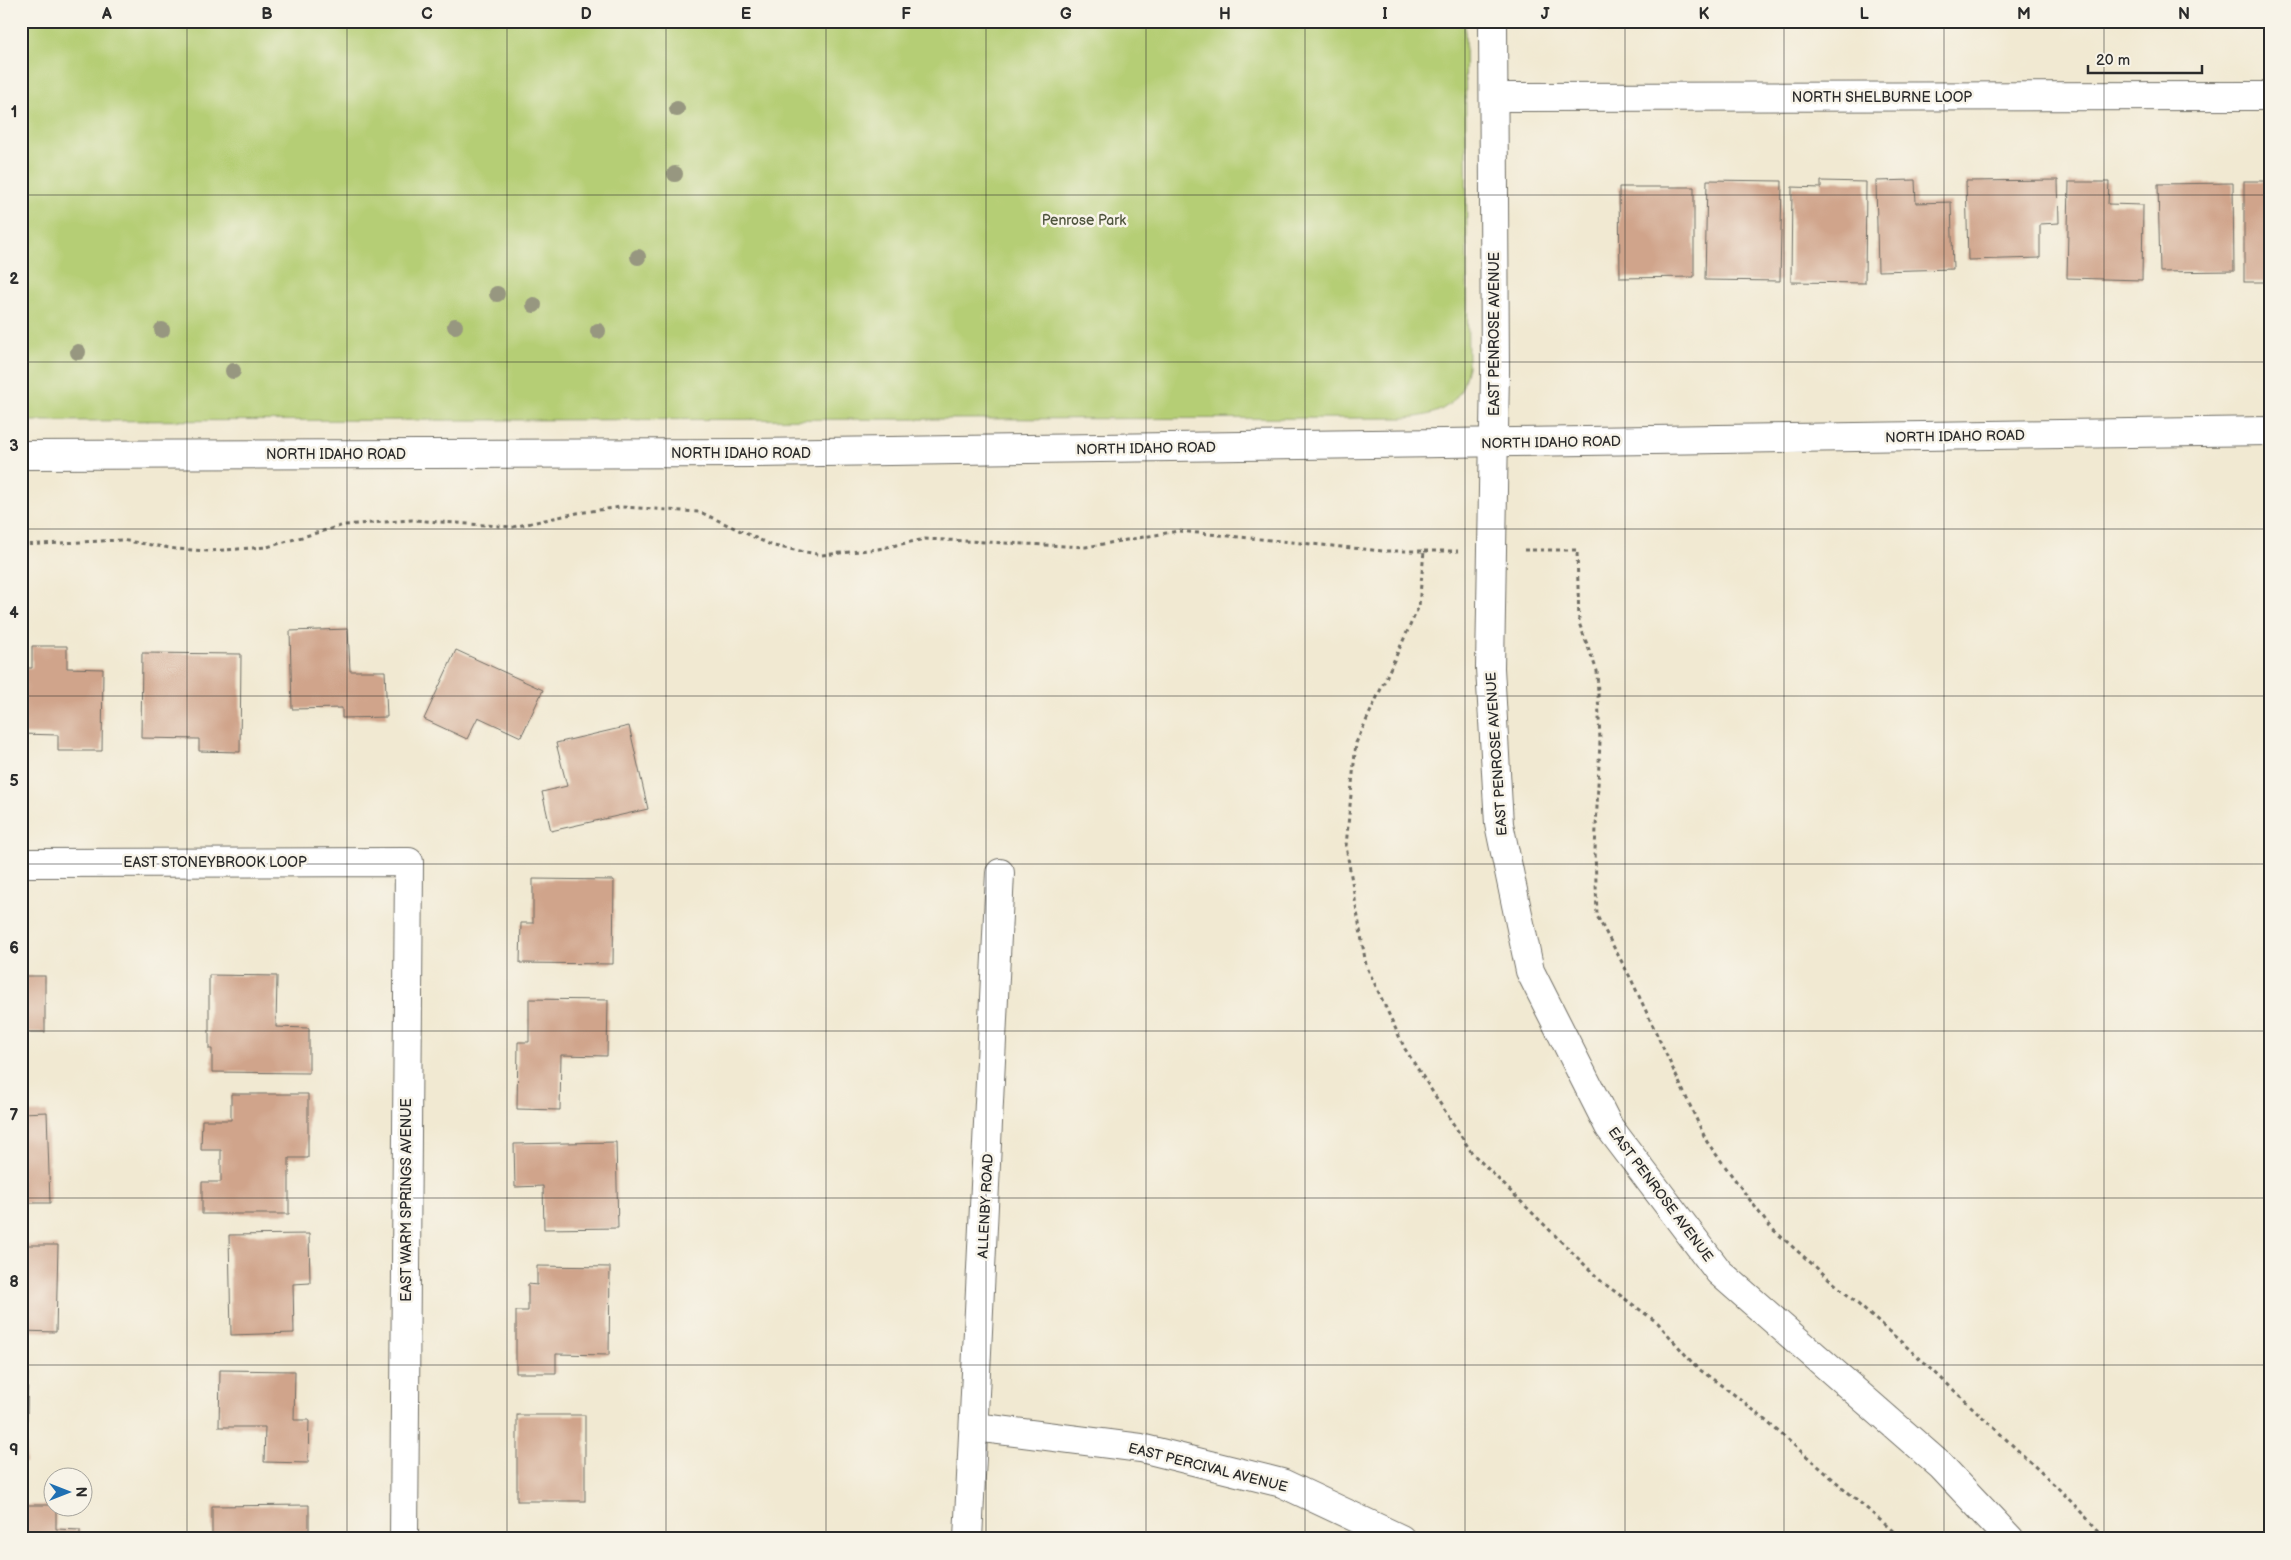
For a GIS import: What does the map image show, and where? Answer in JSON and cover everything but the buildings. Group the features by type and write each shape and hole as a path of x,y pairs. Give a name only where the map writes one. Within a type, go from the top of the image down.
{"street":[{"name":"EAST PENROSE AVENUE","path":"1493,21 1495,371 1490,668 1499,824 1530,971 1609,1127 1719,1272 1941,1466 2010,1539"},
{"name":"NORTH SHELBURNE LOOP","path":"1494,97 2270,96"},
{"name":"NORTH IDAHO ROAD","path":"21,455 756,453 2270,432"},
{"name":"EAST STONEYBROOK LOOP","path":"21,863 409,862"},
{"name":"EAST WARM SPRINGS AVENUE","path":"404,1539 409,862"},
{"name":"ALLENBY ROAD","path":"968,1539 975,1427 1000,873"},
{"name":"EAST PERCIVAL AVENUE","path":"975,1427 1141,1448 1282,1483 1401,1539"}],"path":[{"path":"21,545 121,540 176,549 209,551 257,548 267,547 344,525 412,520 513,527 577,513 621,507 700,512 773,546 822,555 878,549 925,539 1086,547 1178,532 1384,551 1424,551 1419,606 1356,743 1346,846 1366,965 1406,1049 1472,1153 1602,1282 1658,1323 1696,1367 1743,1401 1902,1539"},
{"path":"1576,550 1579,623 1597,672 1600,741 1595,850 1597,916 1631,979 1707,1142 1770,1227 1924,1362 2047,1477 2100,1532 2104,1539"}],"green space":[{"name":"Penrose Park","path":"21,21 1465,21 1468,367 1461,390 1450,404 1427,415 1402,418 21,421"}]}
